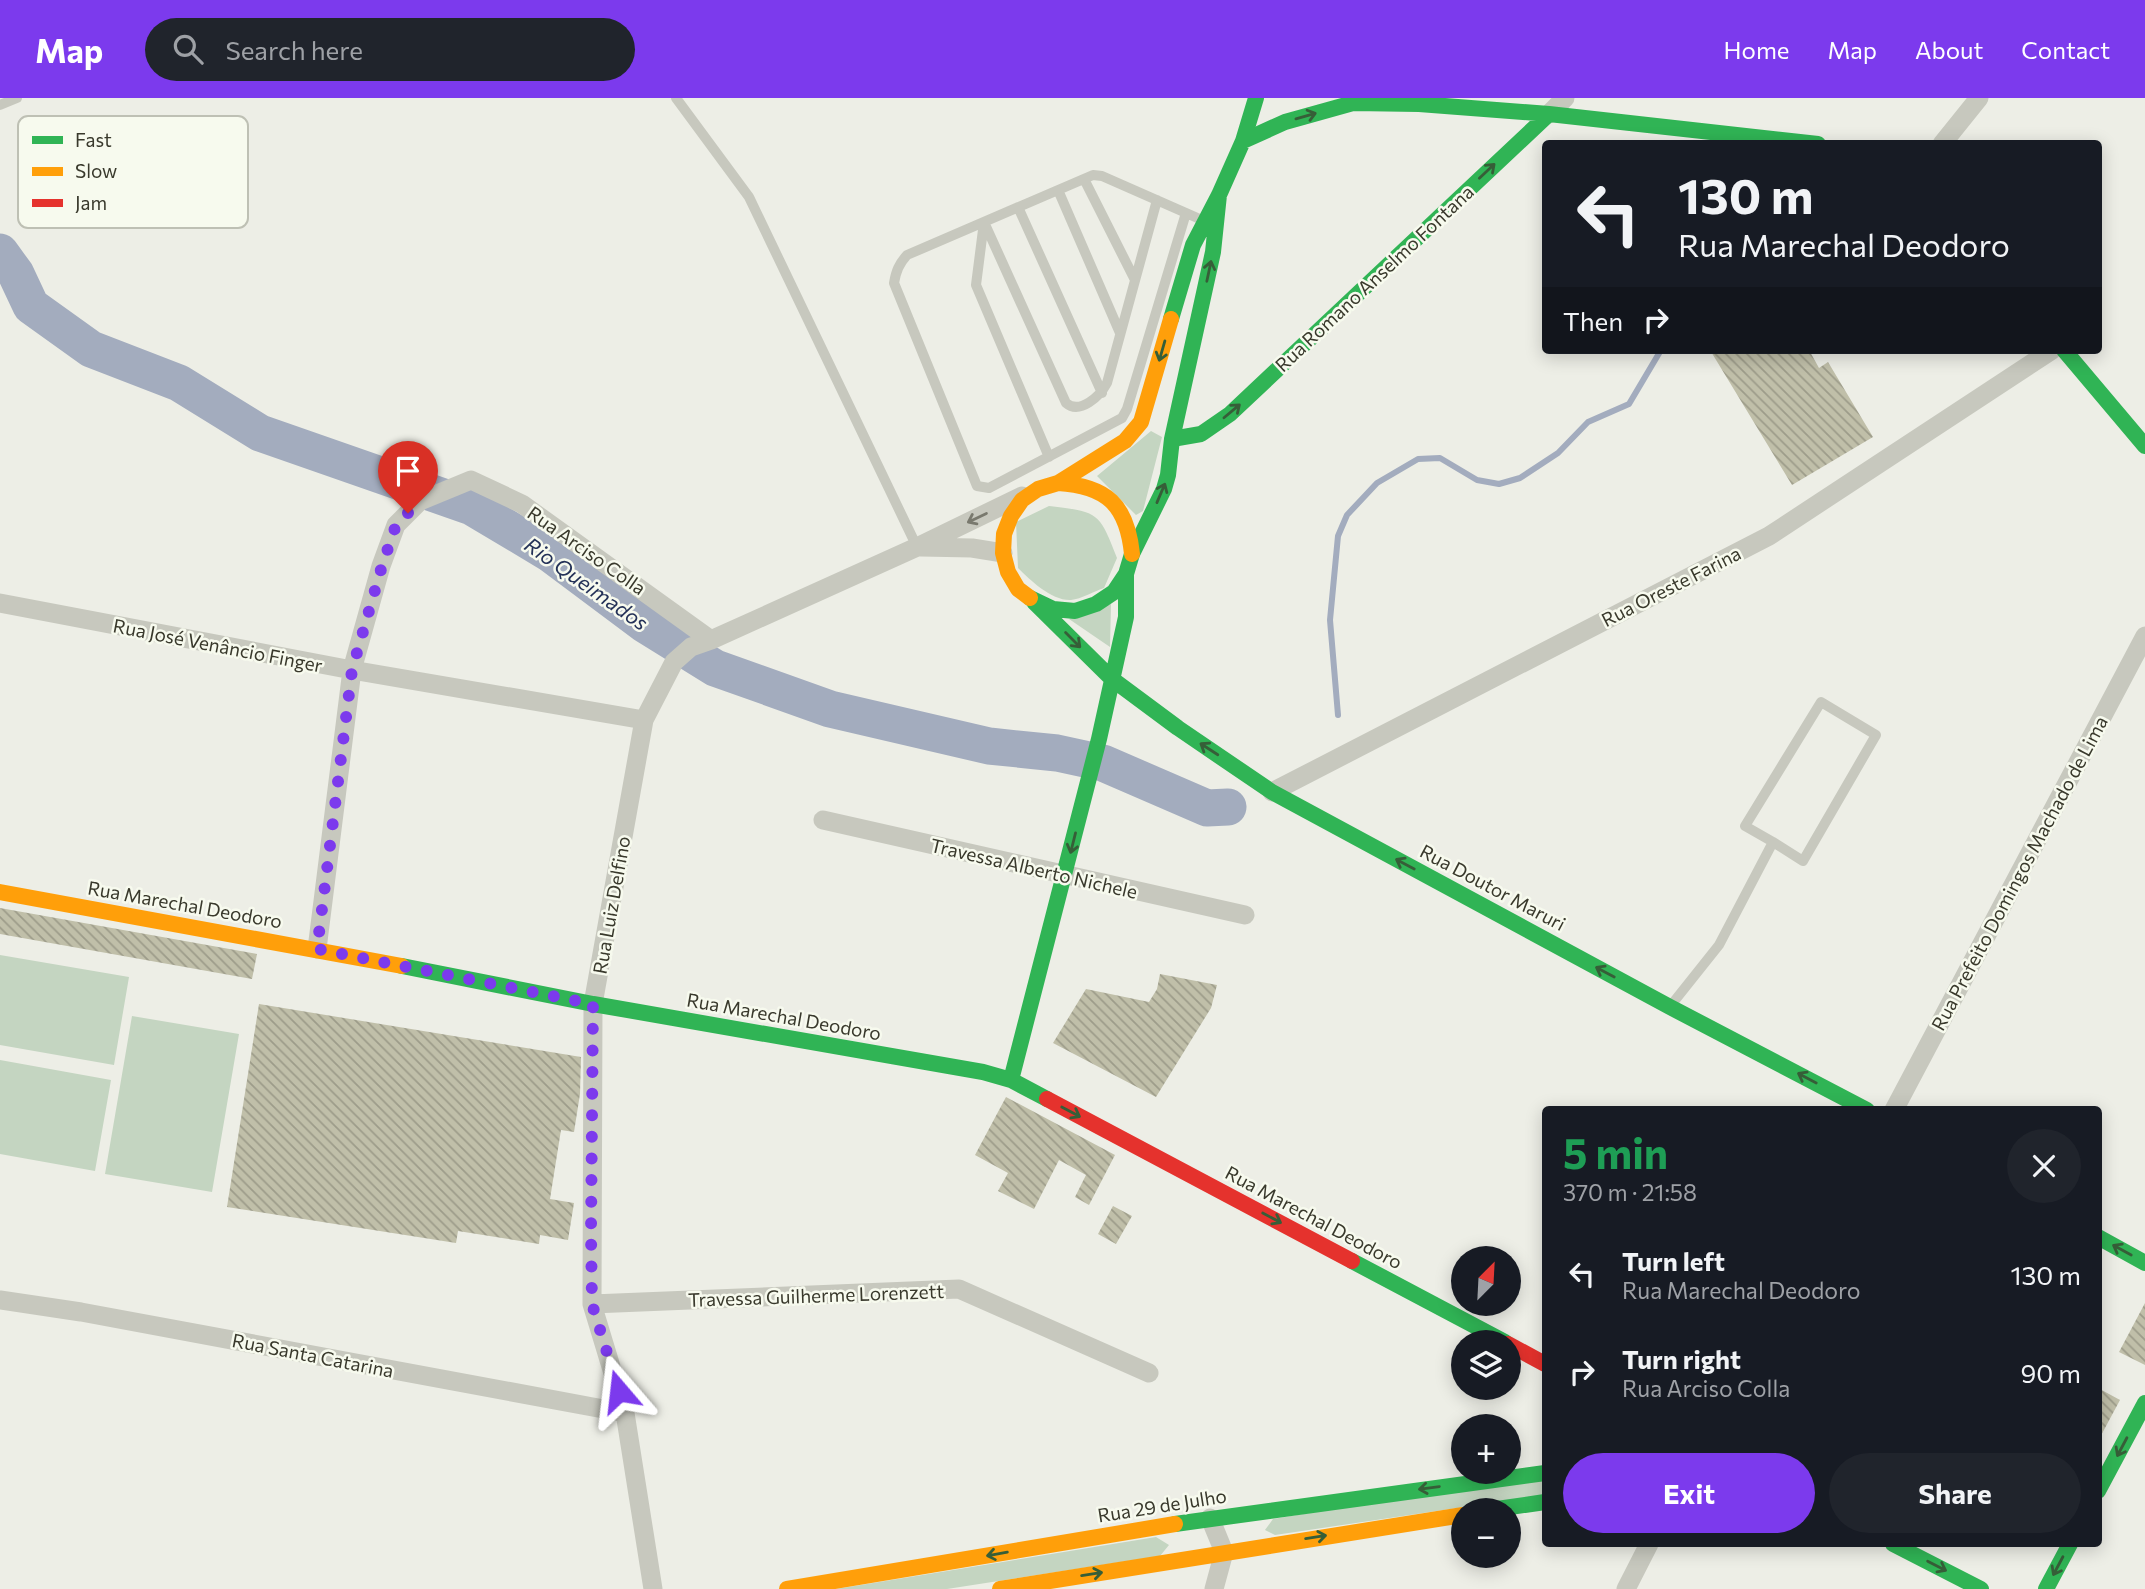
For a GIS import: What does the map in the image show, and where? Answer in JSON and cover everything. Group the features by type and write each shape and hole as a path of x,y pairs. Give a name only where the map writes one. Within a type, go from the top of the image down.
{"main road":[{"path":"1011,1080 1099,739 1126,617 1126,574 1132,554 1164,489 1168,475 1156,430 1193,245 1243,141 1256,101 1272,98"},
{"path":"1402,98 1414,101"},
{"path":"1243,141 1285,122 1353,103 1414,101 1782,140"},
{"name":"Rua Romano Anselmo Fontana","path":"1156,430 1201,434 1230,414 1549,114"},
{"path":"1156,430 1213,252 1219,195"},
{"path":"2067,354 2145,446"},
{"path":"1126,574 1114,592 1096,604 1075,611 1054,609 1033,601 1018,589 1008,572 1003,553 1004,534 1011,516 1022,500 1038,489 1058,483 1125,441 1156,430"},
{"path":"1058,483 1077,483 1096,489 1112,500 1124,516 1131,534 1132,554"},
{"name":"Rua Doutor Maruri","path":"1033,601 1112,679 1272,792 1859,1106"},
{"name":"Rua Marechal Deodoro","path":"0,892 317,949 593,1004 970,1070 1011,1080 1482,1330"},
{"path":"2102,1239 2145,1263"},
{"name":"Rua Marechal Deodoro","path":"1521,1351 1542,1362"},
{"path":"2102,1484 2145,1403"},
{"name":"Rua 29 de Julho","path":"787,1589 1210,1518 1542,1473"},
{"path":"1521,1505 1542,1502"},
{"path":"1000,1589 1451,1516"},
{"path":"1899,1547 1981,1589"},
{"path":"2046,1589 2068,1547"}],"street":[{"name":"Rua Romano Anselmo Fontana","path":"1549,114 1565,98"},
{"path":"1945,140 1979,98"},
{"name":"Rua Oreste Farina","path":"1272,792 1769,536 2046,354"},
{"name":"Rua Arciso Colla","path":"317,949 352,670 396,525 420,501 471,480 522,504 711,640"},
{"path":"711,640 1038,489"},
{"path":"917,547 972,548 1003,553"},
{"name":"Rua José Venâncio Finger","path":"0,603 352,670 644,720"},
{"name":"Rua Prefeito Domingos Machado de Lima","path":"1896,1106 2145,636"},
{"name":"Rua Luiz Delfino","path":"653,1589 625,1413 592,1304 593,1004 644,720 674,662 691,647 711,640"},
{"name":"Travessa Alberto Nichele","path":"823,820 1244,915"},
{"name":"Travessa Guilherme Lorenzett","path":"592,1304 959,1289 1149,1373"},
{"name":"Rua Santa Catarina","path":"0,1300 94,1314 625,1413"},
{"path":"1210,1518 1223,1552 1214,1589"},
{"path":"1626,1589 1647,1547"}],"lane":[{"path":"0,105 17,98"},
{"path":"676,98 749,197 917,547"},
{"path":"1186,213 1122,418 989,488 977,486 894,283 896,270 907,255 1093,175 1102,176 1157,200 1186,213 1205,222"},
{"path":"1084,179 1135,280"},
{"path":"1058,190 1120,333"},
{"path":"984,222 1066,403 1076,408 1102,393 1157,200"},
{"path":"1018,207 1102,393"},
{"path":"984,222 976,285 1049,457"},
{"path":"1821,702 1876,734 1803,861 1773,842 1745,826 1821,702"},
{"path":"1670,1007 1719,945 1773,842"}],"green space":[{"path":"1151,431 1162,437 1143,511 1136,515 1097,476"},
{"path":"1049,506 1078,510 1100,522 1117,558 1104,588 1075,599 1064,599 1042,589 1018,568 1016,522"},
{"path":"1111,604 1110,647 1069,619"},
{"path":"0,955 129,977 114,1065 0,1045"},
{"path":"132,1016 239,1034 212,1192 105,1174"},
{"path":"0,1060 111,1080 95,1171 0,1154"},
{"path":"1542,1474 1542,1495 1521,1499 1451,1498 1451,1509 1275,1535 1265,1530 1273,1519 1485,1484 1521,1484 1521,1478"},
{"path":"1156,1537 1169,1545 1160,1556 947,1589 836,1589"}],"building":[{"path":"1712,354 1811,354 1819,368 1828,362 1873,437 1792,485"},
{"path":"0,908 257,954 252,979 0,934"},
{"path":"1160,974 1217,985 1211,1008 1156,1097 1053,1043 1086,989 1149,1002 1157,989"},
{"path":"259,1004 581,1057 580,1094 574,1132 561,1130 550,1199 574,1203 568,1240 540,1235 539,1244 458,1231 456,1243 227,1207"},
{"path":"1006,1097 1115,1155 1089,1205 1075,1197 1086,1175 1059,1160 1034,1209 998,1191 1008,1173 975,1155"},
{"path":"1113,1206 1132,1216 1116,1244 1098,1234"},
{"path":"2145,1303 2145,1365 2119,1352"},
{"path":"2102,1390 2120,1400 2102,1434"}],"waterway":[{"name":"Rio Queimados","path":"0,252 16,274 31,306 91,349 179,383 260,433 472,507 549,553 644,624 715,668 830,709 989,746 1057,753 1103,763 1207,808 1228,807"},
{"path":"0,270 6,260"},
{"path":"1338,715 1330,620 1338,536 1347,515 1377,483 1418,459 1440,458 1477,480 1499,484 1520,478 1558,453 1588,422 1629,404 1659,354"}],"traffic: fast":[{"path":"1171,319 1193,245 1243,141 1256,98"},
{"path":"1408,98 1419,104"},
{"path":"1243,141 1285,122 1353,103 1419,104 1549,114 1782,140"},
{"path":"1172,439 1201,434 1230,414 1549,114"},
{"path":"1030,598 1053,609 1075,611 1096,604 1114,592 1126,574 1132,554 1164,489 1168,475 1172,439 1213,252 1219,195"},
{"path":"2067,354 2145,446"},
{"path":"1047,1099 1011,1080 1099,739 1126,617 1126,574"},
{"path":"1034,602 1112,679 1272,792 1859,1106"},
{"path":"402,966 593,1004 983,1072 1011,1080"},
{"path":"2102,1239 2145,1263"},
{"path":"1352,1261 1482,1330"},
{"path":"2102,1484 2145,1403"},
{"path":"1175,1524 1542,1473"},
{"path":"1521,1505 1542,1502"},
{"path":"1899,1547 1981,1589"},
{"path":"2046,1589 2068,1547"}],"traffic: slow":[{"path":"1030,598 1018,589 1008,572 1003,553 1004,534 1011,516 1022,500 1038,489 1058,483 1125,441 1141,422 1171,319"},
{"path":"1058,483 1090,488 1112,501 1125,523 1132,554"},
{"path":"0,892 402,966"},
{"path":"1000,1589 1451,1517"},
{"path":"787,1589 1175,1524"}],"traffic: jam":[{"path":"1047,1099 1352,1261"},
{"path":"1521,1351 1542,1362"}],"route":[{"path":"408,513 396,525 352,670 317,949 593,1004 592,1304 619,1391"}]}
